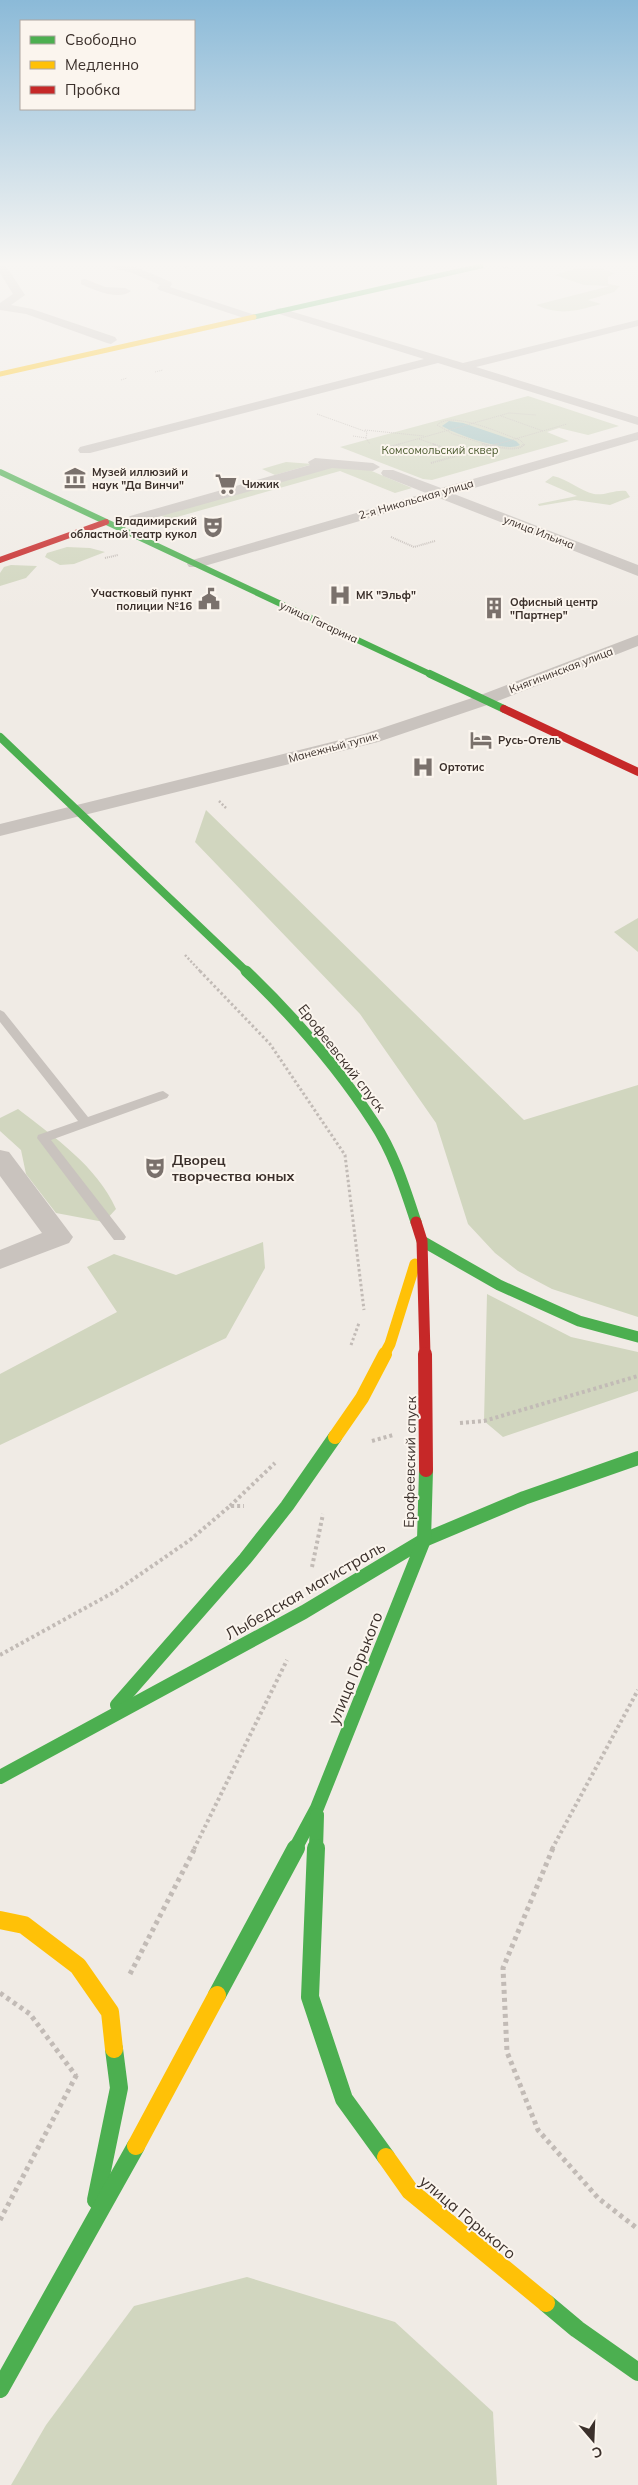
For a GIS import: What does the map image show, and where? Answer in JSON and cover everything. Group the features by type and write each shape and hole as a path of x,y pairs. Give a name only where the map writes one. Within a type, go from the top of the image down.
{"main road":[{"name":"улица Гагарина","path":"0,472 638,772"},
{"path":"0,560 106,522"},
{"name":"Ерофеевский спуск","path":"0,737 272,996 307,1033 375,1124 399,1172 422,1241 427,1426 424,1540"},
{"path":"106,1718 245,1559 287,1506 362,1398 386,1351 422,1241 499,1286 579,1321 638,1337"},
{"name":"Лыбедская магистраль","path":"0,1777 304,1612 424,1540 524,1498 638,1458"},
{"name":"улица Горького","path":"0,2389 89,2233 317,1808 424,1540"},
{"name":"улица Горького","path":"317,1808 310,1997 344,2099 410,2191 577,2329 638,2372"},
{"path":"0,1920 24,1925 78,1966 110,2012 119,2088 89,2233"}],"street":[{"path":"85,450 350,382"},
{"path":"511,382 638,420"},
{"name":"2-я Никольская улица","path":"195,564 638,436"},
{"path":"293,460 373,467"},
{"path":"135,519 333,463"},
{"name":"улица Ильича","path":"388,473 638,570"},
{"name":"Княгининская улица","path":"484,700 638,640"},
{"name":"Манежный тупик","path":"0,830 371,738 484,700"},
{"path":"0,1158 59,1237 0,1260"}],"lane":[{"path":"0,1014 86,1123"},
{"path":"120,1237 42,1138 164,1095"}],"path":[{"path":"384,448 509,413 537,415"},
{"path":"500,415 543,431"},
{"path":"436,419 442,421 460,420 471,423 516,439 523,442 525,446 510,450 492,446 437,425 442,421"},
{"path":"336,421 367,432 366,438 353,436"},
{"path":"427,464 568,424"},
{"path":"362,430 427,436"},
{"path":"418,438 462,454"},
{"path":"391,536 414,547 435,540"},
{"path":"181,950 270,1044 345,1155 365,1309 348,1352"},
{"path":"366,1443 427,1426 484,1421 638,1376"},
{"path":"0,1655 116,1591 190,1540 230,1506 276,1461"},
{"path":"110,2012 221,1797 290,1654 304,1612 324,1504 230,1506"},
{"path":"638,1690 553,1847 503,1968 507,2052 538,2130 598,2198 638,2229"},
{"path":"0,1994 30,2014 76,2076"},
{"path":"0,2220 80,2068"}],"green space":[{"name":"Комсомольский сквер","path":"528,396 619,426 588,435 559,428 547,432 569,441 432,480 423,479 340,447"},
{"path":"286,462 313,464 275,475 262,469"},
{"path":"332,466 367,469 412,488 395,493 340,471 170,519 159,515"},
{"path":"553,476 594,494 626,491 630,497 610,505 575,500 539,506 538,504 577,496 545,482"},
{"path":"67,547 90,548 105,552 74,564 60,565 45,557 47,553"},
{"path":"11,565 37,566 26,578 0,586 0,573 4,567"},
{"path":"206,810 524,1120 638,1085 638,1317 552,1289 518,1271 495,1253 468,1224 436,1123 360,1014 195,842"},
{"path":"638,918 638,952 614,932"},
{"path":"18,1109 73,1153 98,1179 116,1209 104,1222 56,1213 26,1174 21,1150 0,1131 0,1118"},
{"path":"263,1242 265,1268 226,1338 0,1445 0,1374 117,1312 87,1267 114,1254 176,1275"},
{"path":"487,1294 571,1337 638,1352 638,1391 503,1437 484,1421"},
{"path":"247,2277 395,2322 493,2412 497,2485 11,2485 46,2425 134,2306"}],"water":[{"path":"449,421 463,423 516,441 520,445 504,447 469,438 442,426"}],"traffic: fast":[{"path":"0,472 504,709"},
{"path":"0,737 272,996 307,1033 375,1124 399,1172 416,1222"},
{"path":"422,1241 499,1285 579,1321 638,1337"},
{"path":"117,1705 245,1559 287,1506 335,1437"},
{"path":"0,1777 304,1612 424,1540 524,1498 638,1458"},
{"path":"217,1995 317,1808 424,1540 426,1470"},
{"path":"317,1815 310,1997 344,2099 386,2157"},
{"path":"96,2200 119,2088 114,2049"},
{"path":"0,2389 136,2146"},
{"path":"546,2303 577,2329 638,2372"}],"traffic: slow":[{"path":"335,1437 362,1398 390,1344 415,1264"},
{"path":"0,1920 24,1925 78,1966 110,2012 114,2049"},
{"path":"136,2146 217,1995"},
{"path":"386,2157 410,2191 546,2303"}],"traffic: jam":[{"path":"0,560 106,522"},
{"path":"504,709 638,772"},
{"path":"416,1222 422,1241 427,1426 426,1470"}],"place":[{"name":"Музей иллюзий и наук \"Да Винчи\"","path":"75,478"},
{"name":"Чижик","path":"226,484"},
{"name":"Владимирский областной театр кукол","path":"213,527"},
{"name":"МК \"Эльф\"","path":"340,595"},
{"name":"Участковый пункт полиции №16","path":"209,599"},
{"name":"Офисный центр \"Партнер\"","path":"494,608"},
{"name":"Русь-Отель","path":"481,740"},
{"name":"Ортотис","path":"423,767"},
{"name":"Дворец творчества юных","path":"155,1168"}]}
